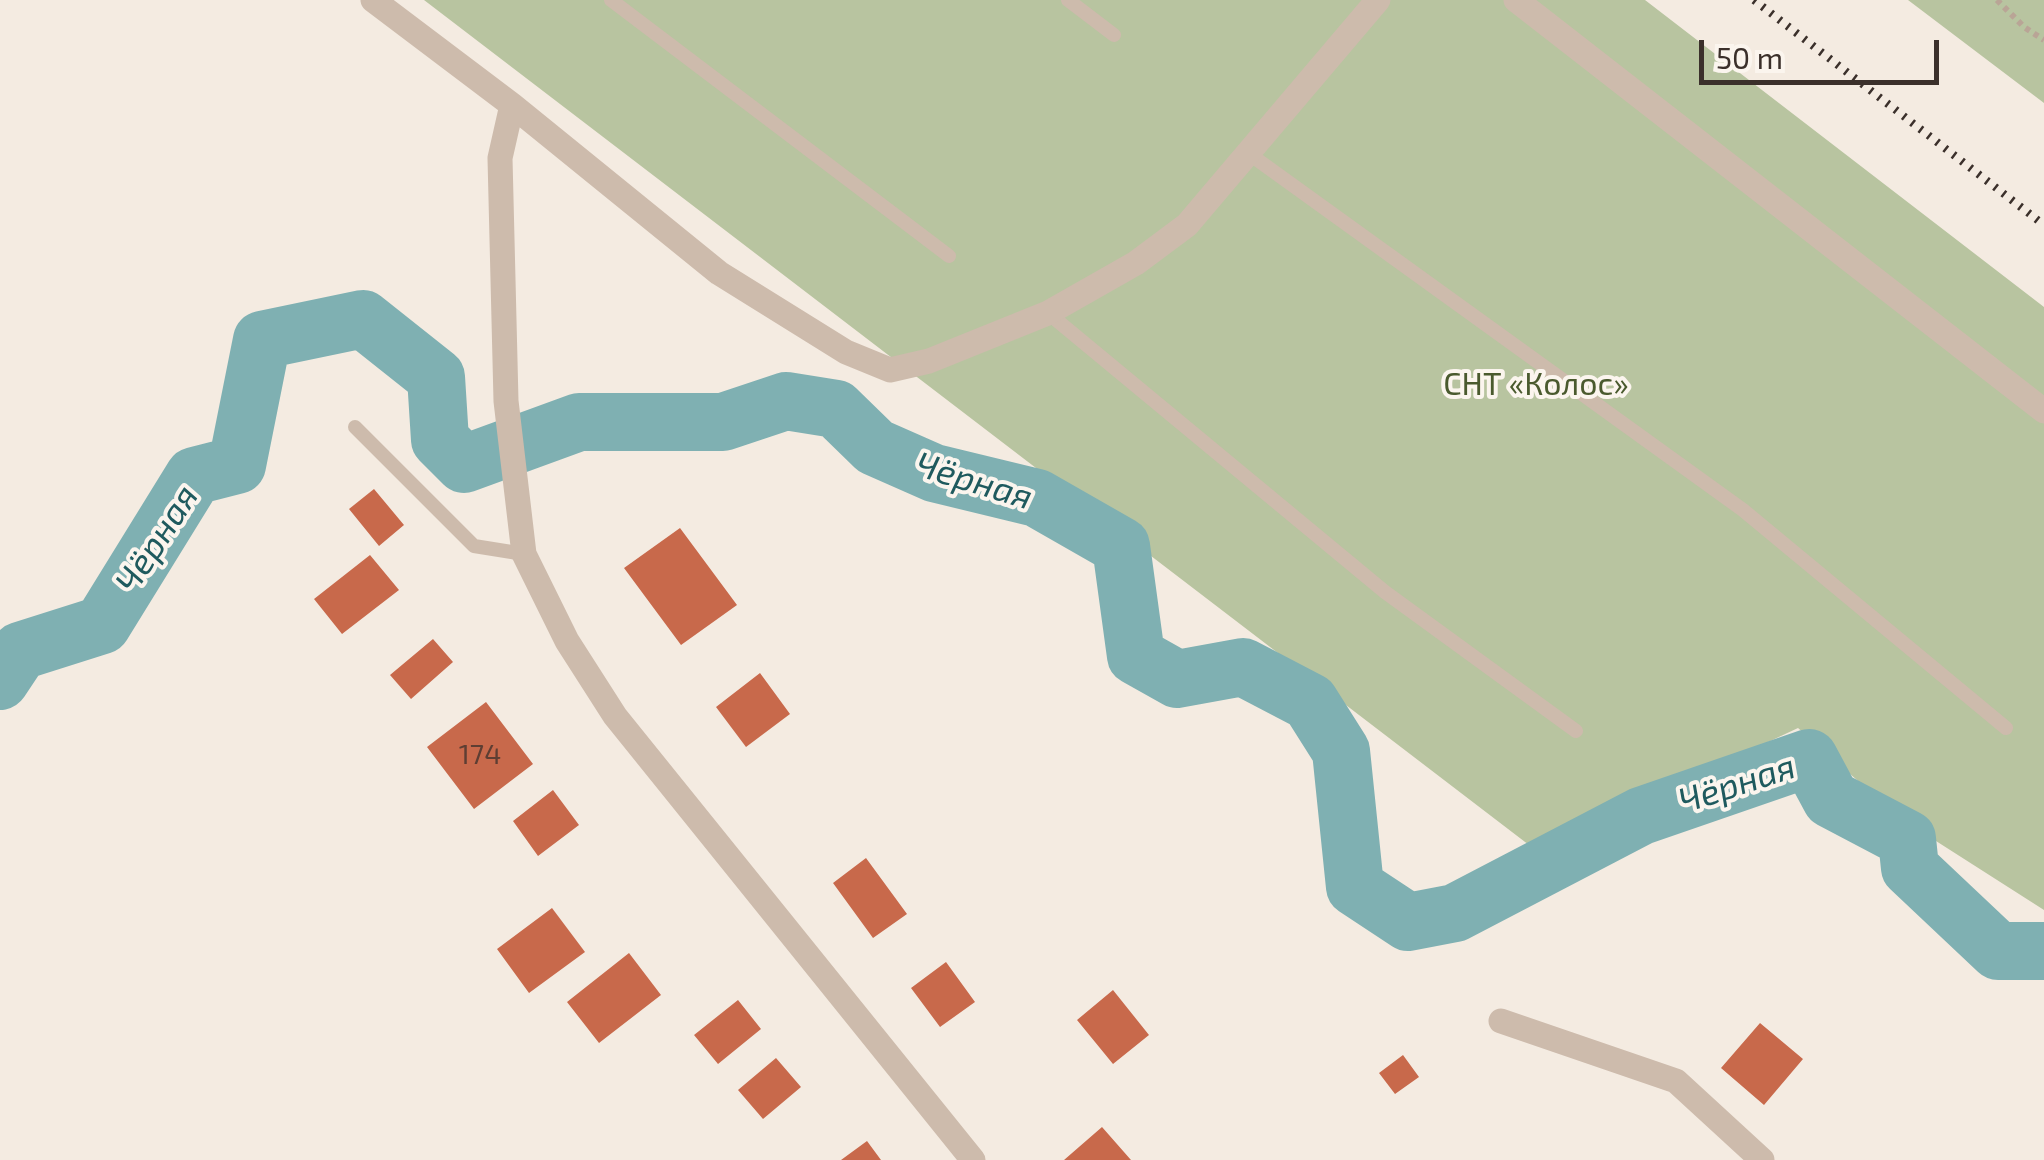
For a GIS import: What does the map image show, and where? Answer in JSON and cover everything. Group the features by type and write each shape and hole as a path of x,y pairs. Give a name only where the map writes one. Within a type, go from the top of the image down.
{"street":[{"path":"374,0 719,272 846,352 890,370 929,361 1048,313 1136,263 1186,225 1378,0"},
{"path":"1516,0 2044,411"},
{"path":"512,106 500,158 506,401 524,554 567,640 615,716 973,1160"},
{"path":"1501,1021 1676,1081 1762,1160"}],"lane":[{"path":"610,0 949,256"},
{"path":"1068,0 1114,35"},
{"path":"1248,153 1743,510 2006,728"},
{"path":"1048,313 1385,592 1576,731"},
{"path":"354,427 474,546 524,554"}],"path":[{"path":"1997,0 2024,27 2044,40"}],"green space":[{"name":"СНТ «Колос»","path":"424,0 1645,0 2044,307 2044,910 1900,818 1798,728 1604,819 1529,845"},
{"path":"1908,0 2044,0 2044,103"}],"building":[{"path":"374,489 404,525 379,546 349,509"},
{"path":"680,528 737,605 681,645 624,568"},
{"path":"370,555 399,590 342,634 314,599"},
{"path":"433,639 453,662 411,699 390,675"},
{"path":"760,673 790,714 746,747 716,707"},
{"path":"486,702 533,764 474,809 427,747"},
{"path":"553,790 579,825 538,856 513,821"},
{"path":"866,858 907,914 873,938 833,883"},
{"path":"552,908 585,952 529,993 497,949"},
{"path":"629,953 661,995 599,1043 567,1002"},
{"path":"946,962 975,1002 940,1027 911,988"},
{"path":"1113,990 1149,1035 1113,1064 1077,1020"},
{"path":"738,1000 761,1029 718,1064 694,1035"},
{"path":"1760,1023 1803,1059 1764,1105 1721,1068"},
{"path":"1403,1055 1419,1077 1395,1094 1379,1073"},
{"path":"776,1058 801,1087 763,1119 738,1090"},
{"path":"1102,1127 1131,1160 1064,1160"},
{"path":"867,1141 881,1160 841,1160"}],"waterway":[{"name":"Чёрная","path":"0,681 20,651 102,625 194,476 237,465 262,340 363,319 436,377 440,440 464,464 579,422 723,422 786,401 836,409 875,447 934,473 1037,498 1121,546 1136,656 1177,679 1243,667 1310,702 1341,751 1355,887 1408,922 1455,913 1641,816 1809,758 1831,799 1907,839 1910,868 1998,951 2044,951"}],"railway":[{"path":"1754,0 2044,225"}]}
